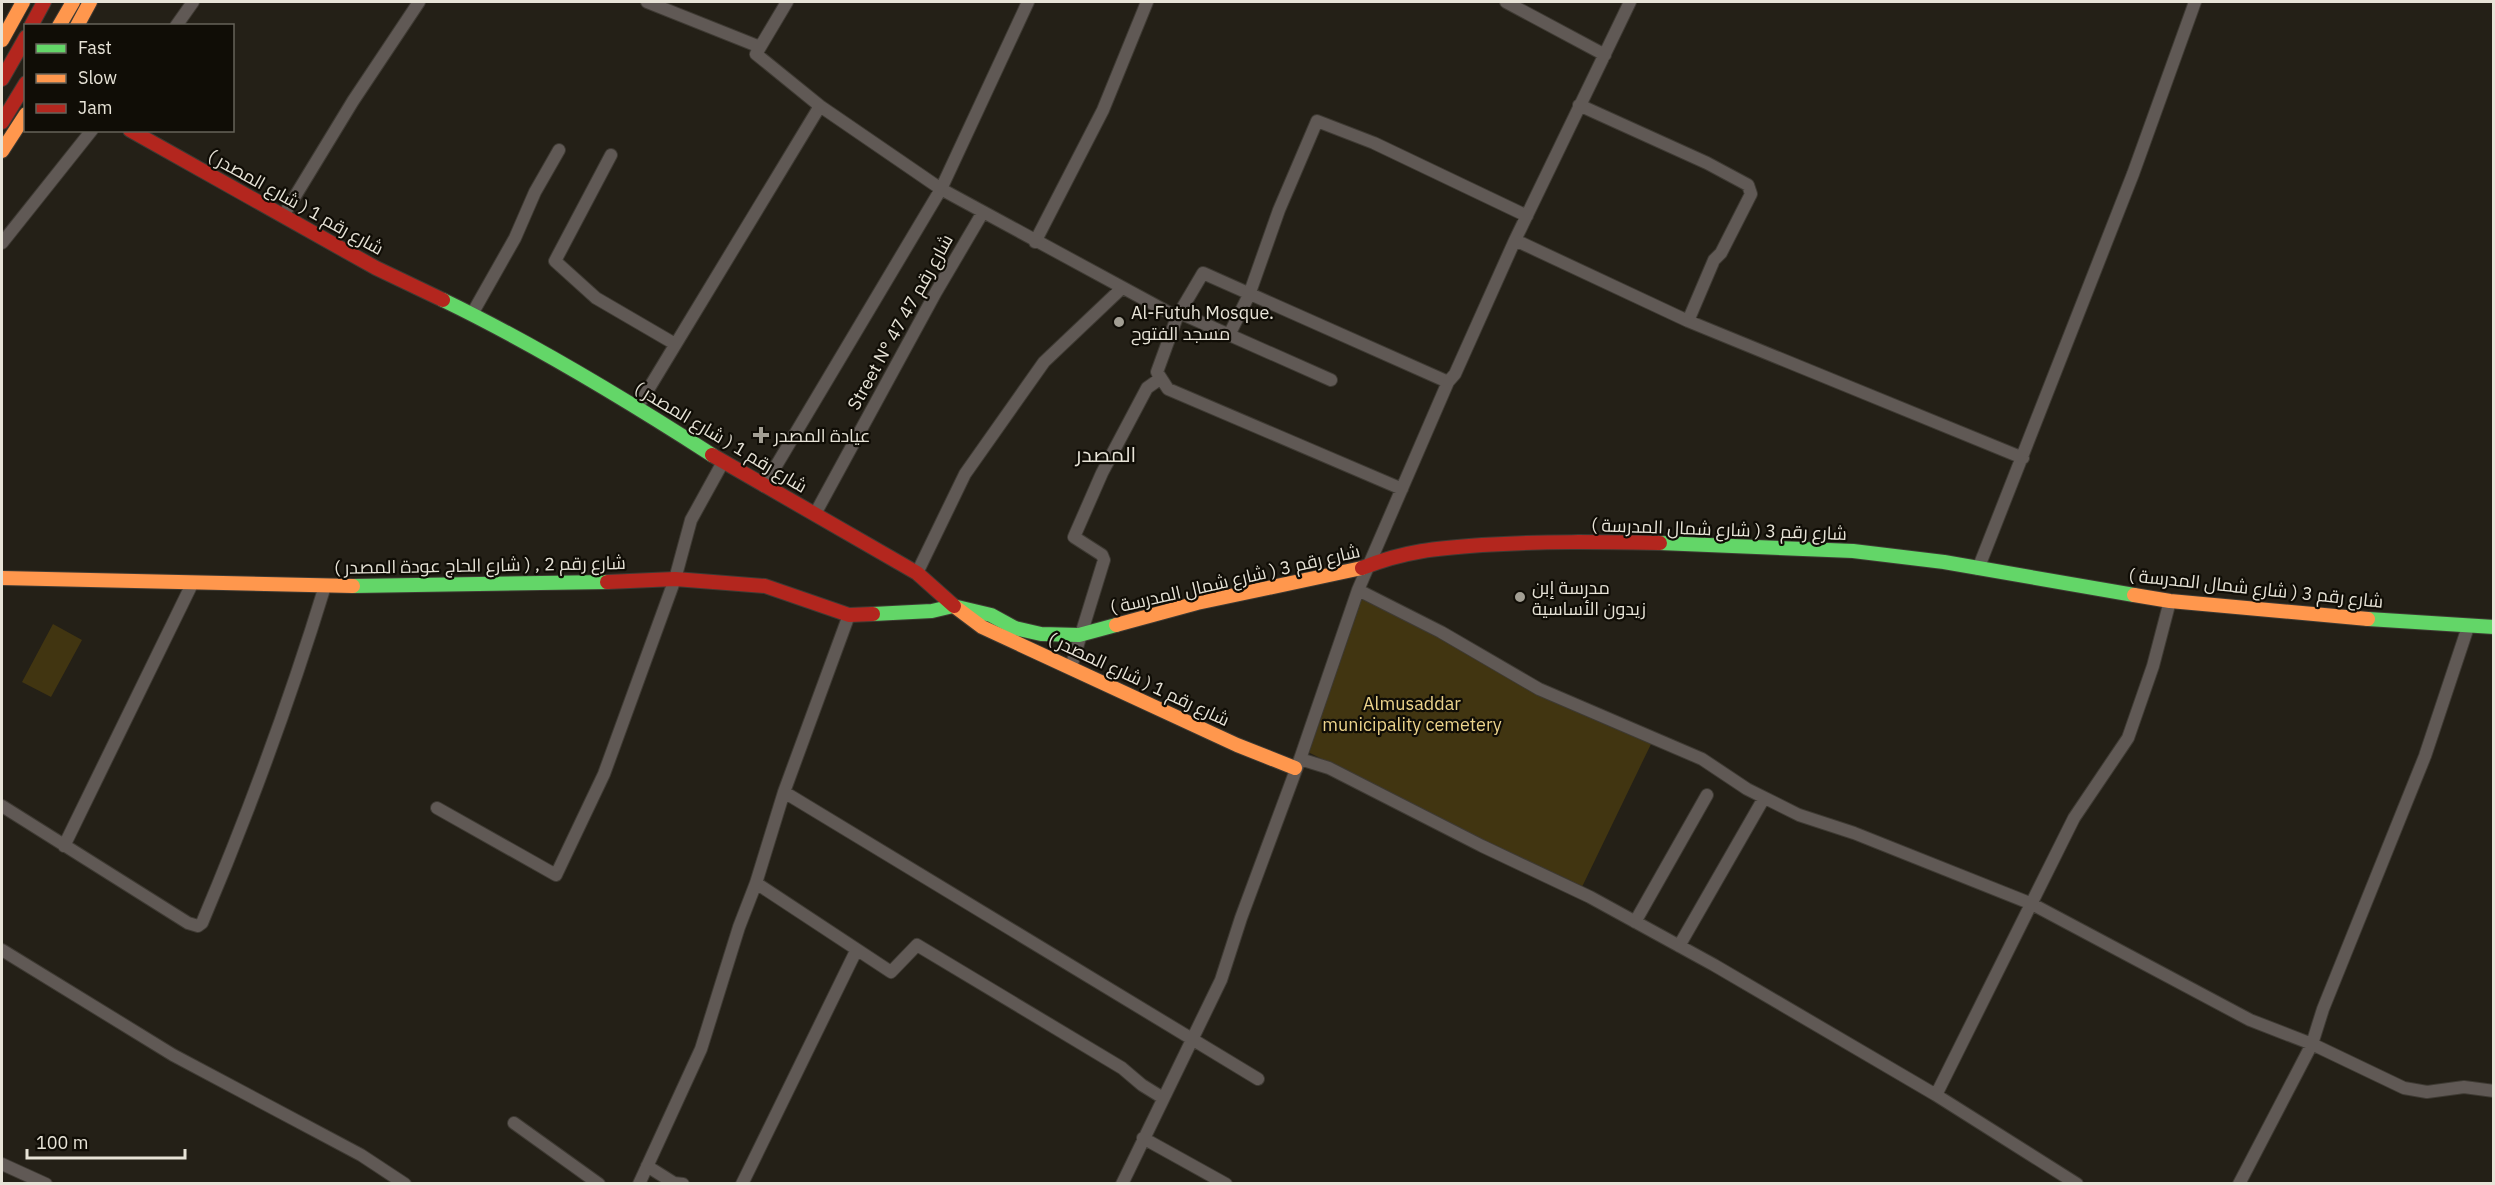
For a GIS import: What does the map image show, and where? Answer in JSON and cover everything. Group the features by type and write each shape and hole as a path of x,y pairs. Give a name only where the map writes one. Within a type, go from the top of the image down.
{"main road":[{"path":"2,40 23,2"},
{"path":"32,24 44,2"},
{"path":"60,24 73,2"},
{"path":"77,24 90,2"},
{"path":"2,79 24,40"},
{"path":"2,122 24,86"},
{"path":"2,151 24,117"},
{"name":"شارع رقم 1 ( شارع المصدر )","path":"134,132 376,268 472,314 638,408 723,462 917,573 953,606 982,627 1237,745 1298,764"},
{"name":"شارع رقم 3 ( شارع شمال المدرسة )","path":"953,606 991,615 1023,630 1041,634 1079,635 1197,603 1370,565 1391,556 1430,549 1537,541 1755,545 1842,551 1944,562 2170,601 2468,627 2493,627"},
{"name":"شارع رقم 2 , ( شارع الحاج عودة المصدر )","path":"2,578 325,586 550,584 675,579 765,586 849,615 932,611 953,606"}],"street":[{"path":"177,24 193,2"},
{"path":"283,216 353,101 419,2"},
{"path":"647,2 760,47"},
{"path":"787,2 756,54 820,106 941,189 1035,242 1178,315 1331,380"},
{"path":"764,486 941,189 1028,2"},
{"path":"1035,242 1103,110 1147,2"},
{"path":"1506,2 1605,55"},
{"path":"1122,1184 1221,980 1358,590 1448,382 1455,374 1515,240 1630,2"},
{"path":"1978,569 2133,174 2195,2"},
{"path":"1579,105 1707,163 1748,185 1751,194 1721,253 1714,260 1688,321"},
{"path":"638,408 820,106"},
{"path":"1229,335 1249,295 1279,210 1317,121 1374,143 1527,216"},
{"path":"2,243 90,132"},
{"path":"472,314 515,238 559,150"},
{"path":"610,154 555,261 596,298 675,344"},
{"name":"Street N° 47 شارع رقم 47","path":"815,514 919,323 983,212"},
{"path":"1515,240 1688,321 2023,458"},
{"path":"1402,489 1168,389 1157,372 1178,315 1203,273 1448,382"},
{"path":"917,573 965,474 1044,362 1122,288"},
{"path":"1071,667 1104,560 1102,555 1074,537 1102,473 1146,388 1161,378"},
{"path":"437,808 556,875 604,774 675,579 691,520 723,462"},
{"path":"64,846 192,584"},
{"path":"2,806 188,923 198,926 202,922 236,842 305,650 325,586"},
{"path":"1358,590 1442,632 1539,689 1702,759 1747,789 1799,816 1854,833 2031,904 2250,1020 2312,1044 2404,1088 2427,1092 2464,1087 2493,1091"},
{"path":"1936,1095 2074,818 2128,738 2153,666 2170,601"},
{"path":"639,1184 701,1049 738,927 756,883 784,792 849,615"},
{"path":"2239,1184 2312,1044 2323,1009 2425,756 2468,627"},
{"path":"1298,764 1329,768 1635,922 1936,1095 2077,1184"},
{"path":"784,792 1258,1079"},
{"path":"1635,922 1707,795"},
{"path":"1679,946 1764,798"},
{"path":"756,883 891,972 917,945 1122,1068 1142,1085 1163,1098"},
{"path":"2,950 173,1055 361,1155 405,1184"},
{"path":"742,1184 856,951"},
{"path":"514,1123 599,1184"},
{"path":"1143,1138 1226,1184"},
{"path":"2,1164 46,1184"},
{"path":"647,1166 674,1183 683,1184"}],"green space":[{"name":"Almusaddar municipality cemetery","path":"1363,595 1652,742 1581,889 1308,752 1308,741"},
{"path":"53,624 82,640 51,697 22,682"}],"traffic: fast":[{"path":"443,300 580,373 712,455"},
{"path":"1660,543 1853,551 1944,562 2134,595"},
{"path":"353,586 607,582"},
{"path":"873,614 932,611 953,606 991,615 1015,628 1041,634 1079,635 1116,625"},
{"path":"2368,619 2494,627"}],"traffic: slow":[{"path":"2,40 23,2"},
{"path":"60,24 73,2"},
{"path":"78,24 90,2"},
{"path":"2,151 24,117"},
{"path":"1116,625 1197,603 1362,568"},
{"path":"2,578 353,586"},
{"path":"2134,595 2170,601 2368,619"},
{"path":"954,606 982,627 1237,745 1295,768"}],"traffic: jam":[{"path":"32,24 44,2"},
{"path":"2,79 24,40"},
{"path":"2,122 24,86"},
{"path":"134,132 376,268 443,300"},
{"path":"712,455 917,573 954,606"},
{"path":"1362,568 1407,554 1466,546 1549,542 1660,543"},
{"path":"607,582 675,579 765,586 849,615 873,614"}],"place":[{"name":"Al-Futuh Mosque. مسجد الفتوح","path":"1119,322"},
{"name":"عيادة المصدر","path":"761,435"},
{"name":"مدرسة إبن زيدون الأساسية","path":"1520,597"}],"district":[{"name":"المصدر","path":"1106,454"}]}
